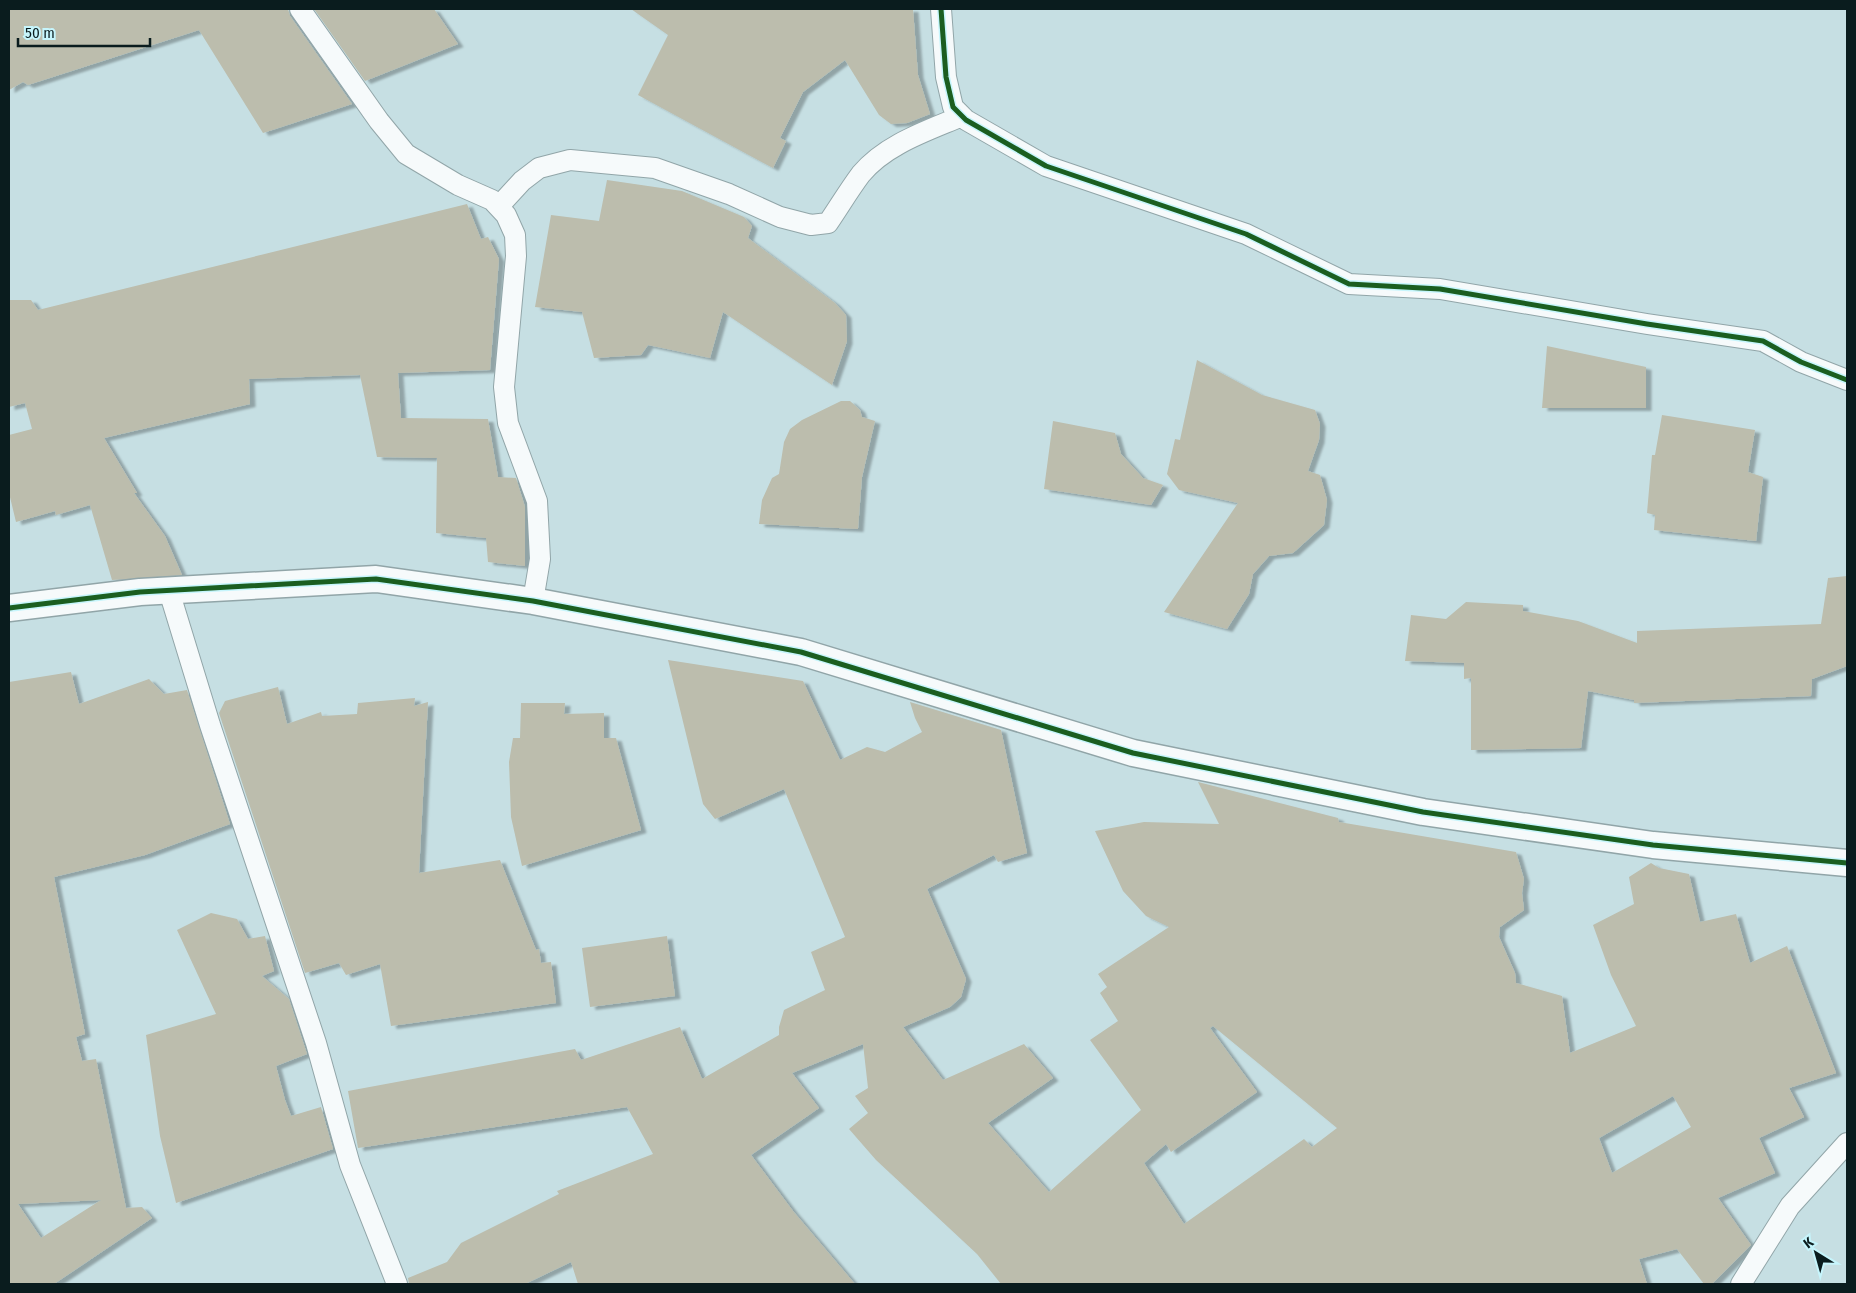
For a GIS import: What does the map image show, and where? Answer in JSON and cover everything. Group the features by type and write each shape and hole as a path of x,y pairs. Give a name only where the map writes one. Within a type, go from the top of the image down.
{"street":[{"path":"300,9 379,121 406,154 458,185 492,200 506,215 515,235 516,256 504,387 508,423 537,501 540,558 533,601"},
{"path":"941,9 946,77 952,107 962,116 1046,166 1246,234 1349,284 1440,289 1647,324 1762,341 1801,362 1847,380"},
{"path":"499,206 522,181 539,168 570,160 655,168 729,194 780,217 811,225 828,223 862,173 880,156 905,141 962,116"},
{"path":"9,608 140,592 376,579 533,601 801,652 1133,753 1423,812 1653,845 1847,863"},
{"path":"169,591 210,725 316,1043 350,1164 397,1284"},
{"path":"1741,1284 1790,1206 1847,1143"}],"building":[{"path":"9,9 288,9 290,16 352,104 263,133 199,30 28,85 23,82 9,90"},
{"path":"314,9 434,9 458,44 365,81"},
{"path":"631,9 913,9 918,75 930,114 907,123 891,124 879,115 845,60 803,92 780,138 786,141 773,168 638,95 668,35"},
{"path":"607,180 682,191 744,217 752,226 748,238 835,303 846,315 847,341 832,385 723,312 710,358 648,345 641,355 594,358 582,312 535,307 551,215 599,221"},
{"path":"467,204 481,239 488,237 499,259 490,370 398,373 401,418 488,419 498,477 516,478 525,507 525,566 488,562 486,538 436,533 437,458 377,457 360,375 249,379 250,404 104,438 137,493 134,493 165,536 182,575 112,580 90,505 56,515 55,511 16,522 9,493 9,435 32,429 25,403 9,407 9,300 31,300 38,310"},
{"path":"1547,346 1646,367 1646,408 1542,408"},
{"path":"1197,360 1262,395 1315,410 1320,424 1319,440 1308,471 1320,475 1327,500 1324,525 1293,553 1269,556 1253,574 1249,594 1227,629 1164,612 1238,503 1179,490 1167,474 1175,439 1180,440"},
{"path":"841,401 850,401 860,410 862,417 875,421 862,477 858,529 759,524 762,500 772,478 779,474 784,442 790,429 802,420"},
{"path":"1662,415 1755,430 1748,472 1763,477 1756,541 1654,530 1655,515 1647,513 1652,455 1655,455"},
{"path":"1053,421 1115,433 1121,454 1143,478 1163,485 1151,505 1044,489"},
{"path":"1847,576 1847,666 1812,679 1811,696 1634,703 1634,700 1588,691 1581,748 1471,750 1471,678 1464,679 1464,663 1405,661 1411,615 1446,619 1466,602 1523,605 1523,611 1578,621 1637,643 1637,631 1821,624 1828,578"},
{"path":"668,660 803,681 840,760 867,747 885,752 922,732 910,702 1001,730 1027,853 998,862 994,855 927,889 966,979 961,997 950,1007 903,1027 943,1080 1024,1044 1053,1078 988,1123 1049,1192 1141,1110 1090,1040 1118,1021 1100,993 1107,987 1098,974 1169,927 1146,916 1123,891 1095,831 1144,822 1219,824 1198,782 1338,818 1339,822 1516,852 1524,879 1522,893 1524,910 1500,927 1499,937 1515,973 1516,983 1562,996 1570,1053 1636,1026 1611,975 1593,925 1634,904 1629,877 1651,863 1659,868 1689,874 1700,922 1736,914 1750,963 1787,946 1836,1073 1789,1088 1804,1117 1759,1138 1775,1173 1718,1198 1751,1245 1712,1284 1704,1284 1677,1249 1639,1259 1647,1284 1001,1284 977,1254 876,1160 849,1129 868,1113 855,1096 868,1088 863,1044 792,1073 819,1108 751,1155 793,1211 855,1284 578,1284 571,1262 525,1284 409,1284 408,1278 447,1262 461,1243 559,1194 557,1191 653,1154 627,1107 358,1148 348,1091 575,1049 581,1060 680,1027 702,1079 779,1035 779,1027 784,1010 825,990 811,952 845,937 784,789 715,819 703,804","holes":["1213,1026 1337,1128 1312,1147 1304,1139 1184,1224 1144,1163 1166,1144 1171,1152 1257,1092 1210,1028","1673,1096 1691,1127 1612,1173 1599,1138"]},
{"path":"71,672 79,704 149,679 164,694 187,690 230,824 145,855 54,877 85,1034 76,1037 82,1061 96,1059 126,1208 142,1207 152,1218 54,1284 9,1284 9,682","holes":["101,1200 41,1238 18,1204"]},
{"path":"278,687 287,724 321,712 322,716 357,714 358,703 415,698 414,706 428,702 419,873 500,860 536,950 539,949 541,963 551,962 556,1003 391,1026 380,964 346,975 339,963 305,973 219,713 225,701"},
{"path":"521,703 565,703 564,714 604,713 604,738 616,738 641,830 522,866 511,817 509,762 513,738 520,738"},
{"path":"211,913 237,919 248,939 265,936 274,971 262,976 289,999 307,1054 276,1066 285,1100 291,1116 321,1107 333,1149 176,1203 160,1136 146,1035 216,1014 177,930"},
{"path":"667,936 675,996 590,1007 582,948"}],"cycle path":[{"path":"941,9 946,77 953,107 966,120 1046,166 1246,234 1349,284 1440,289 1647,324 1763,341 1801,362 1847,380"},
{"path":"9,608 140,592 376,579 533,601 801,652 1133,753 1423,812 1653,845 1847,863"}]}
